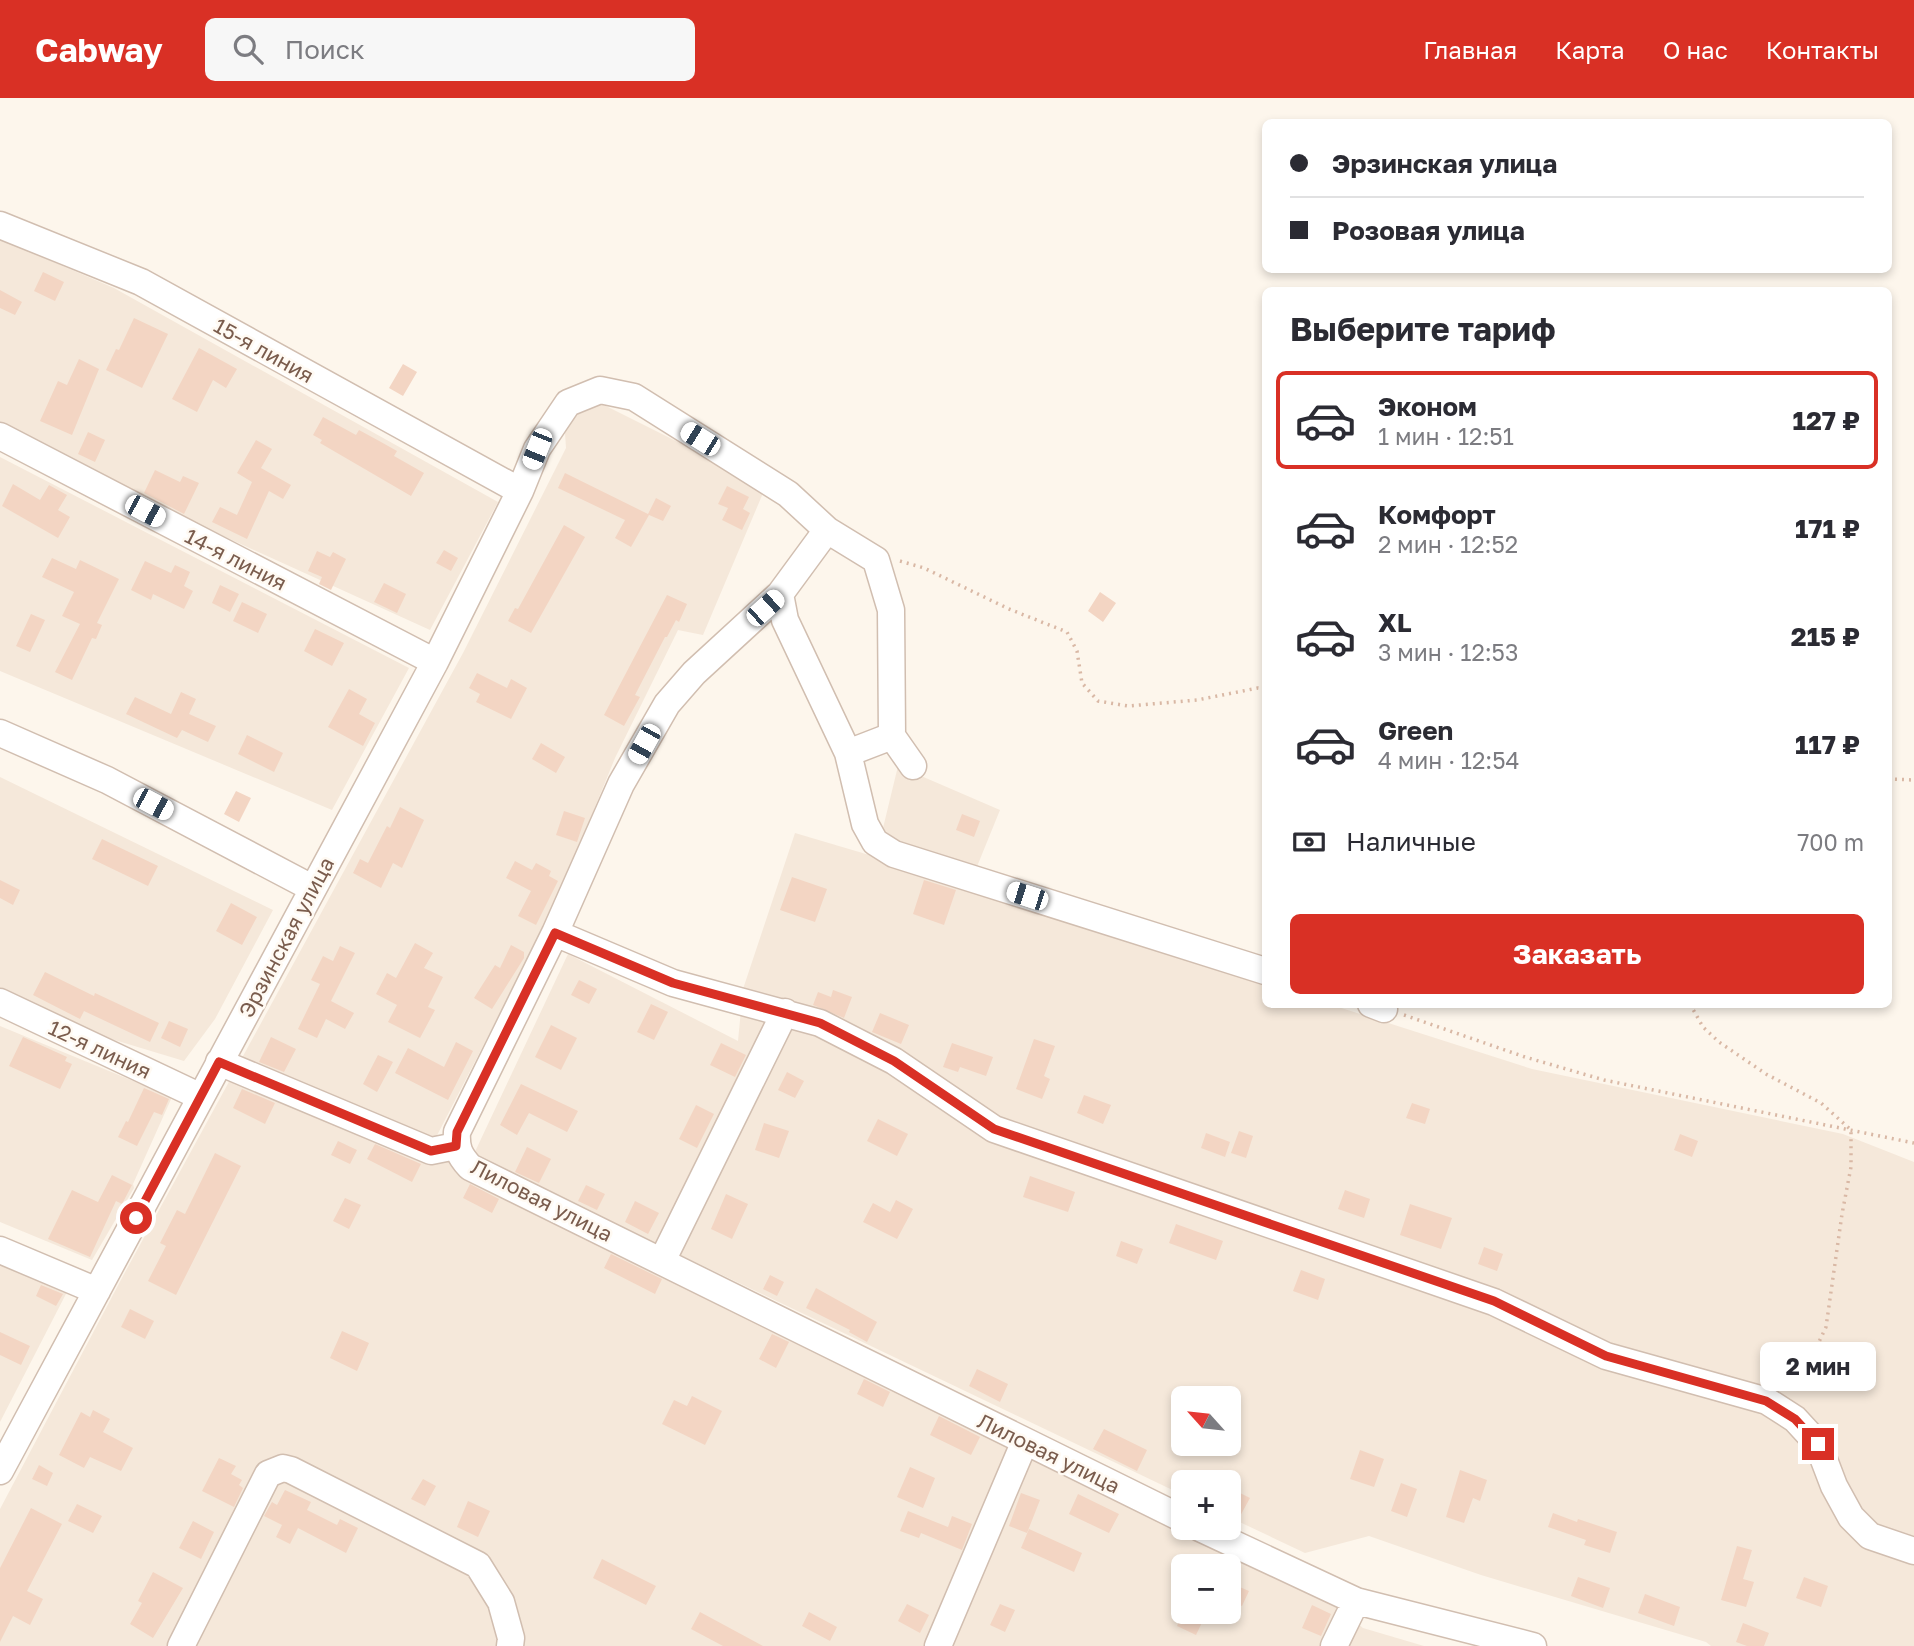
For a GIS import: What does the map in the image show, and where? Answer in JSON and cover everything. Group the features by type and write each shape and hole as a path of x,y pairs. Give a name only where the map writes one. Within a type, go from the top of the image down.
{"street":[{"name":"15-я линия","path":"0,225 141,282 520,491"},
{"name":"Эрзинская улица","path":"0,1471 436,662 520,491 537,449 568,403 600,390 634,397 788,494 827,530"},
{"name":"14-я линия","path":"0,436 436,662"},
{"path":"827,530 876,560 891,610 892,736 914,766"},
{"name":"Лиловая улица","path":"827,530 780,594 694,673 667,704 621,784 555,933 457,1132 456,1146 470,1167 1171,1513"},
{"path":"780,594 785,620 848,753 865,824 875,842 894,854 1262,970"},
{"path":"0,733 107,780 312,888"},
{"path":"848,753 892,736"},
{"path":"555,933 673,983 820,1023 894,1061 994,1129 1494,1301 1606,1356 1766,1401 1795,1419 1818,1444 1851,1517 1870,1536 1914,1551"},
{"name":"12-я линия","path":"0,1002 201,1097"},
{"path":"662,1261 785,1012"},
{"path":"219,1062 431,1151 456,1146"},
{"path":"0,1250 96,1291"},
{"path":"938,1646 1025,1441"},
{"path":"181,1646 268,1474 283,1468 478,1565 501,1602 511,1638 510,1646"},
{"path":"1226,1540 1356,1601 1533,1646"},
{"path":"1334,1646 1356,1601"}],"path":[{"path":"876,560 908,561 1009,609 1067,632 1077,651 1082,683 1098,701 1128,706 1197,700 1262,689"},
{"path":"1892,779 1914,780"},
{"path":"1381,1008 1525,1057 1604,1080 1914,1143"},
{"path":"1692,1008 1703,1027 1718,1042 1766,1074 1821,1103 1851,1130 1851,1167 1826,1327 1802,1378 1766,1401"}],"shaded area":[{"path":"0,239 114,288 498,502 430,630 155,505 0,428"},
{"path":"594,400 766,486 703,635 678,630 615,758 553,910 429,1151 1171,1522 1171,1540 1206,1540 1234,1554 1171,1554 1171,1624 1241,1624 1241,1557 1338,1606 1363,1628 1424,1646 0,1646 0,1509 123,1276 463,653 566,448 565,433 576,409"},
{"path":"0,457 409,668 332,810 0,671"},
{"path":"898,766 1000,810 976,869 1262,982 1262,1008 1341,1008 1532,1069 1843,1134 1914,1162 1914,1646 1711,1646 1706,1642 1481,1575 1369,1536 1305,1553 1241,1523 1241,1470 1171,1470 1171,1489 473,1156 568,954 738,1041 743,989 795,833 876,857"},
{"path":"0,777 273,910 215,1019 184,1061 98,1035 0,989"},
{"path":"0,1026 172,1097 133,1184 134,1188 92,1260 0,1222"},
{"path":"0,1261 68,1290 0,1422"}],"building":[{"path":"43,272 64,282 55,301 34,291"},
{"path":"0,290 22,302 15,315 0,308"},
{"path":"134,318 168,334 142,388 106,370"},
{"path":"199,348 237,369 226,388 213,380 197,412 172,399"},
{"path":"79,359 99,369 72,435 40,421 58,381 67,385"},
{"path":"403,364 417,372 403,396 389,388"},
{"path":"323,417 356,435 359,430 381,442 397,451 394,456 424,473 411,496 320,443 322,440 313,435"},
{"path":"88,432 105,440 95,462 78,454"},
{"path":"256,440 272,449 261,468 291,485 283,499 269,491 247,539 212,522 220,507 237,515 252,482 237,473"},
{"path":"155,470 180,482 183,476 199,483 184,514 144,493"},
{"path":"565,473 648,514 656,498 671,506 663,521 649,515 631,547 615,538 625,520 558,488"},
{"path":"13,484 40,500 49,485 67,495 58,510 70,517 58,538 2,506"},
{"path":"727,486 749,497 743,509 750,513 742,530 722,520 728,508 718,504"},
{"path":"564,525 585,537 531,633 508,621 515,608 518,609"},
{"path":"444,550 458,558 451,571 436,563"},
{"path":"317,551 330,557 333,552 346,559 331,590 319,584 322,577 308,571"},
{"path":"52,558 76,569 80,560 119,579 97,623 102,625 96,639 92,638 72,680 55,672 80,624 62,616 74,592 42,577"},
{"path":"145,561 171,573 175,565 190,572 184,586 193,591 184,609 153,594 151,600 131,590"},
{"path":"384,583 406,594 397,613 374,602"},
{"path":"220,585 239,594 230,612 212,603"},
{"path":"1100,592 1116,603 1103,622 1088,611"},
{"path":"667,595 687,604 679,622 676,620 665,637 635,695 640,697 624,726 604,715"},
{"path":"242,602 267,614 258,633 233,621"},
{"path":"31,614 45,620 30,652 16,646"},
{"path":"315,629 344,643 332,666 304,651"},
{"path":"477,673 507,688 511,679 527,688 511,719 476,702 480,694 469,688"},
{"path":"349,689 367,699 359,714 375,723 363,746 328,727"},
{"path":"181,692 196,699 189,714 216,726 208,742 182,730 177,738 126,714 135,697 171,714"},
{"path":"247,735 283,753 274,772 238,754"},
{"path":"541,743 565,757 556,773 532,759"},
{"path":"236,791 251,798 239,822 224,814"},
{"path":"400,807 424,820 402,868 393,863 381,888 353,873 360,859 368,863"},
{"path":"564,811 585,818 577,842 556,835"},
{"path":"962,814 980,821 974,837 956,830"},
{"path":"102,839 158,866 148,886 92,859"},
{"path":"515,861 532,870 536,863 551,871 549,876 558,881 536,925 518,916 531,891 506,878"},
{"path":"792,877 827,889 815,922 780,910"},
{"path":"0,880 20,890 13,905 0,898"},
{"path":"924,880 956,890 944,925 913,914"},
{"path":"231,903 257,917 242,945 216,931"},
{"path":"415,943 433,953 424,968 443,977 428,1007 435,1010 420,1038 388,1022 397,1005 376,994 387,973 396,978"},
{"path":"511,945 524,952 524,958 492,1009 474,998 495,965 500,968"},
{"path":"340,946 355,953 331,1001 354,1013 345,1029 326,1019 317,1038 298,1029 320,984 311,980 323,956 333,961"},
{"path":"45,972 159,1023 150,1042 84,1011 80,1019 33,995"},
{"path":"579,980 597,989 589,1004 571,995"},
{"path":"833,990 852,997 844,1018 813,1005 818,992 831,997"},
{"path":"651,1004 668,1012 654,1040 637,1032"},
{"path":"880,1013 909,1025 901,1044 872,1032"},
{"path":"169,1021 188,1029 180,1047 161,1038"},
{"path":"551,1025 577,1038 561,1070 535,1057"},
{"path":"23,1037 67,1057 65,1061 72,1064 60,1089 9,1066"},
{"path":"271,1037 296,1049 284,1072 259,1062"},
{"path":"1034,1039 1055,1046 1044,1076 1050,1079 1042,1099 1016,1089"},
{"path":"456,1042 473,1051 448,1100 395,1073 408,1048 444,1067"},
{"path":"721,1043 746,1055 735,1077 710,1065"},
{"path":"952,1043 993,1057 986,1076 960,1067 958,1072 943,1067"},
{"path":"378,1055 393,1062 377,1092 363,1084"},
{"path":"787,1072 804,1081 795,1098 778,1090"},
{"path":"521,1084 578,1111 567,1132 529,1113 517,1135 500,1125"},
{"path":"144,1088 169,1099 162,1115 154,1112 137,1146 118,1137"},
{"path":"242,1089 275,1103 265,1124 233,1108"},
{"path":"1084,1095 1111,1105 1103,1124 1077,1113"},
{"path":"1412,1103 1430,1109 1425,1124 1406,1118"},
{"path":"696,1105 714,1114 697,1148 679,1139"},
{"path":"878,1119 908,1134 897,1156 867,1141"},
{"path":"764,1123 789,1131 779,1158 755,1150"},
{"path":"1239,1131 1253,1136 1246,1158 1231,1153"},
{"path":"1206,1133 1230,1142 1225,1157 1201,1148"},
{"path":"1680,1134 1698,1141 1692,1157 1674,1150"},
{"path":"338,1141 357,1150 350,1164 331,1155"},
{"path":"375,1144 421,1164 412,1182 367,1159"},
{"path":"527,1147 551,1159 539,1183 515,1172"},
{"path":"215,1153 241,1166 176,1295 148,1281 166,1246 160,1243 177,1210 185,1214"},
{"path":"112,1175 132,1185 122,1204 116,1201 90,1257 48,1239 72,1190 98,1202"},
{"path":"1030,1176 1075,1192 1068,1212 1023,1197"},
{"path":"470,1184 499,1199 492,1213 463,1198"},
{"path":"586,1185 605,1194 597,1210 578,1201"},
{"path":"1345,1190 1370,1199 1364,1218 1338,1209"},
{"path":"726,1194 748,1204 732,1239 711,1229"},
{"path":"345,1198 361,1205 349,1229 333,1221"},
{"path":"896,1200 913,1209 897,1239 863,1222 873,1203 890,1212"},
{"path":"635,1201 659,1213 648,1234 625,1222"},
{"path":"1410,1204 1452,1218 1441,1249 1400,1235"},
{"path":"1176,1224 1223,1241 1216,1260 1169,1243"},
{"path":"1121,1241 1143,1249 1137,1264 1116,1256"},
{"path":"1484,1247 1503,1254 1497,1271 1478,1264"},
{"path":"611,1254 662,1279 655,1294 604,1268"},
{"path":"1301,1270 1325,1279 1318,1300 1293,1291"},
{"path":"770,1275 784,1282 777,1296 763,1289"},
{"path":"41,1285 63,1294 56,1306 36,1296"},
{"path":"816,1288 877,1322 867,1342 849,1332 850,1330 806,1308"},
{"path":"130,1309 154,1321 145,1339 121,1327"},
{"path":"342,1331 369,1343 357,1371 330,1358"},
{"path":"0,1332 30,1346 21,1365 0,1355"},
{"path":"772,1334 789,1342 776,1368 759,1359"},
{"path":"977,1369 1008,1384 1000,1402 969,1386"},
{"path":"864,1379 890,1392 883,1407 857,1394"},
{"path":"692,1396 722,1411 705,1445 662,1424 674,1400 687,1406"},
{"path":"93,1410 110,1419 103,1432 133,1448 121,1471 90,1457 84,1468 59,1455 81,1412 90,1417"},
{"path":"939,1416 980,1437 971,1455 930,1435"},
{"path":"1104,1429 1147,1450 1137,1471 1093,1449"},
{"path":"1360,1450 1384,1459 1374,1487 1350,1479"},
{"path":"219,1458 236,1466 231,1474 242,1480 239,1485 243,1488 234,1507 202,1491"},
{"path":"39,1465 53,1473 47,1486 32,1479"},
{"path":"910,1467 935,1478 923,1508 897,1497"},
{"path":"1460,1470 1487,1480 1480,1501 1473,1498 1464,1523 1446,1517"},
{"path":"423,1479 436,1486 425,1506 411,1499"},
{"path":"1401,1483 1417,1489 1407,1517 1391,1511"},
{"path":"285,1490 311,1502 307,1510 337,1525 340,1519 358,1528 346,1553 298,1528 290,1544 276,1537 282,1525 264,1516 272,1502 277,1505"},
{"path":"1021,1493 1040,1500 1027,1533 1009,1526"},
{"path":"1078,1494 1119,1514 1109,1533 1069,1514"},
{"path":"1241,1494 1250,1498 1241,1514"},
{"path":"468,1501 490,1511 478,1537 457,1527"},
{"path":"77,1504 102,1516 93,1533 68,1521"},
{"path":"31,1508 62,1524 27,1591 43,1599 30,1625 13,1616 0,1642 0,1568"},
{"path":"908,1511 948,1527 952,1516 972,1524 962,1550 921,1533 919,1538 900,1531"},
{"path":"1553,1513 1617,1532 1610,1553 1584,1545 1586,1540 1548,1527"},
{"path":"193,1521 214,1532 201,1559 179,1548"},
{"path":"1029,1529 1082,1553 1074,1572 1021,1548"},
{"path":"1737,1546 1752,1550 1743,1579 1754,1582 1746,1607 1721,1600"},
{"path":"602,1559 656,1586 646,1605 593,1578"},
{"path":"153,1572 183,1588 153,1638 130,1624 142,1603 138,1601"},
{"path":"1578,1577 1610,1588 1603,1608 1571,1596"},
{"path":"1804,1577 1828,1586 1821,1607 1796,1598"},
{"path":"1241,1588 1249,1591 1241,1606"},
{"path":"1645,1594 1680,1607 1674,1626 1638,1613"},
{"path":"907,1604 929,1615 920,1633 898,1621"},
{"path":"1000,1604 1015,1610 1005,1632 990,1625"},
{"path":"1312,1605 1331,1614 1321,1636 1302,1628"},
{"path":"700,1612 763,1646 723,1646 691,1629"},
{"path":"809,1612 837,1627 830,1641 802,1626"},
{"path":"1743,1623 1769,1633 1764,1646 1747,1646 1736,1642"},
{"path":"1178,1624 1201,1624 1196,1635 1177,1626"}],"route":[{"path":"136,1218 219,1062 431,1151 456,1146 457,1132 555,933 673,983 820,1023 894,1061 994,1129 1494,1301 1606,1356 1766,1401 1795,1419 1818,1444"}]}
